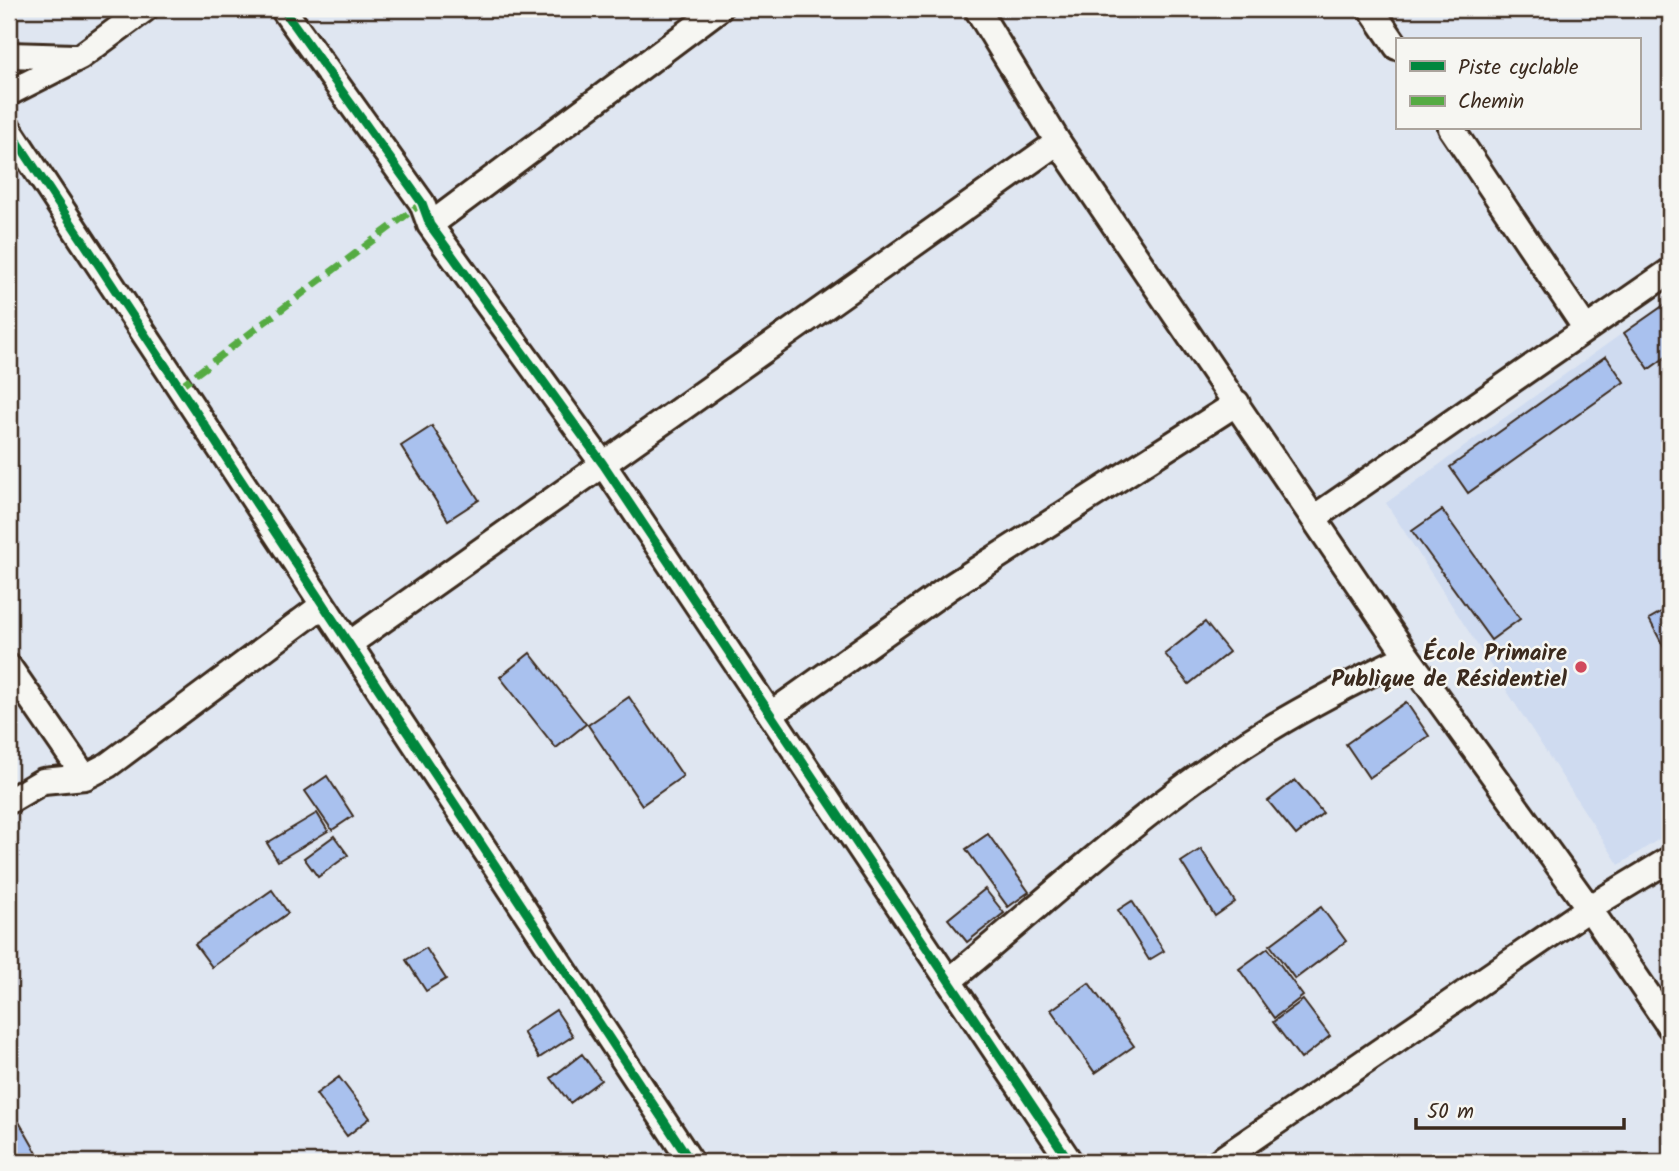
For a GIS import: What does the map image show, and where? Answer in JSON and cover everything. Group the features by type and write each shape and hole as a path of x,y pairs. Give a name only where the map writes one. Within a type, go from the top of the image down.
{"street":[{"path":"9,93 80,57 145,9"},
{"path":"283,9 422,203 430,225 603,464 1070,1162"},
{"path":"430,225 719,9"},
{"path":"977,9 1058,142 1407,656 1589,908 1670,1027"},
{"path":"1371,9 1396,46"},
{"path":"9,55 80,57"},
{"path":"9,129 691,1162"},
{"path":"1452,130 1586,329"},
{"path":"349,645 1058,142"},
{"path":"1315,517 1670,271"},
{"path":"771,714 950,587 1237,402"},
{"path":"9,801 43,781 85,777 108,765 323,605"},
{"path":"949,981 1115,843 1223,762 1264,733 1337,690 1407,656"},
{"path":"9,667 85,777"},
{"path":"1218,1162 1589,908 1670,859"}],"shaded area":[{"name":"École Primaire Publique de Résidentiel","path":"1670,299 1670,832 1619,865 1386,503"}],"building":[{"path":"1670,301 1670,354 1649,369 1624,333"},
{"path":"1606,356 1624,382 1468,493 1450,467"},
{"path":"432,426 479,500 448,520 401,446"},
{"path":"1442,510 1520,619 1491,640 1412,531"},
{"path":"1670,607 1670,659 1649,619"},
{"path":"1205,622 1229,652 1189,684 1165,654"},
{"path":"530,653 586,724 556,748 500,677"},
{"path":"629,697 683,776 642,805 588,725"},
{"path":"1406,702 1429,736 1369,778 1346,744"},
{"path":"327,776 353,816 332,830 305,791"},
{"path":"1295,780 1323,813 1296,835 1268,801"},
{"path":"317,813 328,831 278,861 267,843"},
{"path":"988,834 1029,892 1008,907 966,849"},
{"path":"334,836 348,855 318,877 304,858"},
{"path":"1201,849 1235,902 1215,916 1181,862"},
{"path":"985,889 1004,913 967,942 948,919"},
{"path":"272,890 288,913 212,967 195,944"},
{"path":"1132,901 1164,951 1149,960 1118,910"},
{"path":"1321,907 1346,941 1295,979 1270,945"},
{"path":"426,948 446,979 426,991 406,960"},
{"path":"1268,948 1303,996 1274,1018 1239,969"},
{"path":"1089,983 1134,1046 1095,1073 1051,1010"},
{"path":"1303,1000 1330,1036 1301,1059 1273,1022"},
{"path":"556,1010 573,1036 539,1058 523,1032"},
{"path":"582,1054 601,1080 570,1103 551,1078"},
{"path":"339,1077 370,1118 347,1136 316,1094"},
{"path":"18,1120 42,1162 15,1162 9,1152 9,1126"}],"marked path":[{"path":"179,387 422,203"}],"cycle path":[{"path":"283,9 422,203 430,225 603,464 1070,1162"},
{"path":"9,129 691,1162"}],"place":[{"name":"École Primaire Publique de Résidentiel","path":"1581,667"}]}
